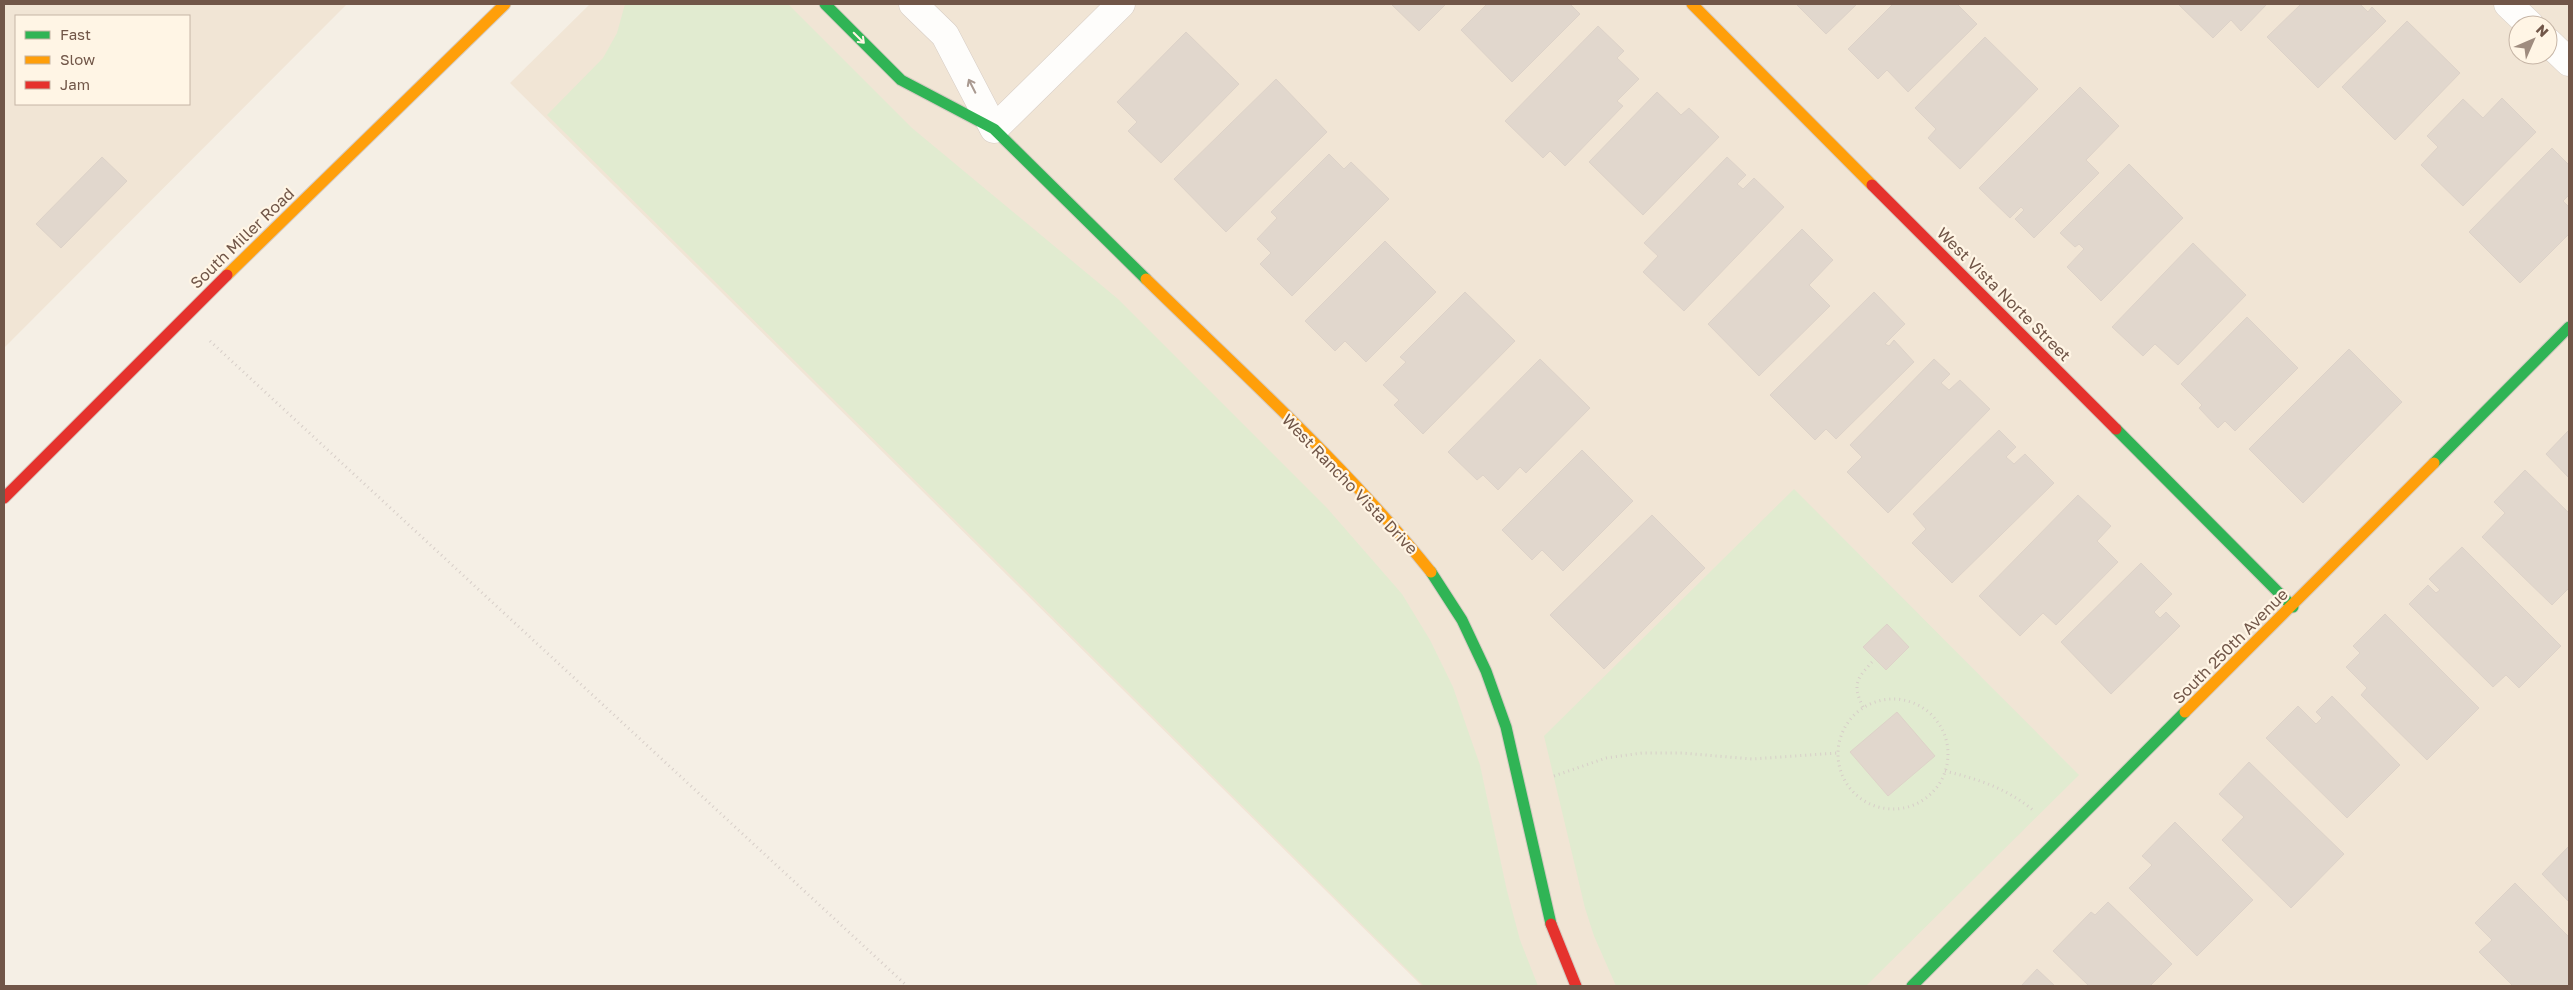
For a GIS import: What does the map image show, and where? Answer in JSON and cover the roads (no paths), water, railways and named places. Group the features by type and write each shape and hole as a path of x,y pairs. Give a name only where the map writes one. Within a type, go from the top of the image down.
{"street":[{"name":"South Miller Road","path":"4,498 184,317 505,4"},
{"name":"West Rancho Vista Drive","path":"825,4 901,80 994,129 1350,480 1400,533 1433,574 1462,620 1486,671 1506,726 1548,916 1576,986"},
{"name":"West Rancho Vista Drive","path":"913,4 945,35 994,129"},
{"path":"994,129 1120,4"},
{"name":"West Vista Norte Street","path":"1692,4 2293,606"},
{"path":"2508,4 2520,15"},
{"path":"2558,52 2569,62"},
{"name":"South 250th Avenue","path":"1912,986 2293,606 2569,327"}]}
